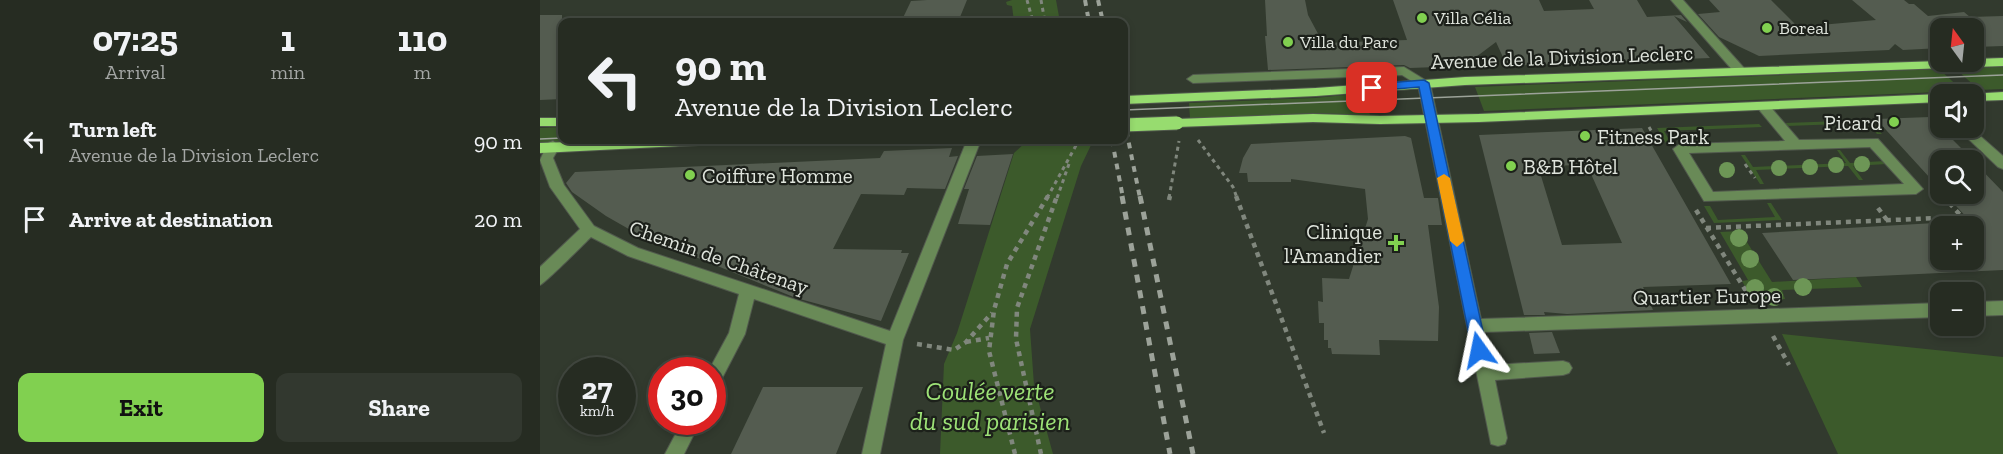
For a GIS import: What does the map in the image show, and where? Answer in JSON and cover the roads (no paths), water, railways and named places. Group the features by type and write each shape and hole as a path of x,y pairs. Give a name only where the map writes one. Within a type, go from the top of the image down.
{"main road":[{"name":"Avenue de la Division Leclerc","path":"1128,100 1316,92 1424,83 2003,62"},
{"path":"1984,97 2003,96"},
{"path":"1128,125 1313,118 1431,119 1758,106 1930,102"},
{"path":"540,122 558,122"},
{"path":"546,147 620,144"}],"street":[{"path":"1677,0 1740,71"},
{"path":"1193,79 1404,71 1424,83 1498,438"},
{"path":"1758,106 1788,144"},
{"path":"1974,138 2003,164"},
{"path":"1873,142 1916,189 1709,197 1680,148 1788,144 1873,142"},
{"path":"871,454 896,340 972,144"},
{"name":"Chemin de Châtenay","path":"546,147 546,158 557,187 589,230 633,252 896,340"},
{"path":"540,279 550,264 589,230"},
{"path":"725,357 737,334 748,290"},
{"path":"1984,309 2003,308"},
{"name":"Quartier Europe","path":"1475,326 1763,318 1930,310"},
{"path":"1484,373 1563,368"},
{"path":"674,454 684,435"}],"tram line":[{"path":"1128,110 2003,75"},
{"path":"540,139 558,138"}],"railway":[{"path":"1085,0 1088,18"},
{"path":"1098,0 1102,18"},
{"path":"1128,139 1140,198"},
{"path":"1113,144 1123,198"},
{"path":"1122,196 1170,454"},
{"path":"1140,196 1193,454"}],"place":[{"name":"Villa Célia","path":"1422,18"},
{"name":"Boreal","path":"1767,28"},
{"name":"Villa du Parc","path":"1288,42"},
{"name":"Picard","path":"1894,122"},
{"name":"Fitness Park","path":"1585,136"},
{"name":"B&B Hôtel","path":"1511,166"},
{"name":"Coiffure Homme","path":"690,175"},
{"name":"Clinique l'Amandier","path":"1396,243"}],"park label":[{"name":"Coulée verte du sud parisien","path":"990,406"}]}
